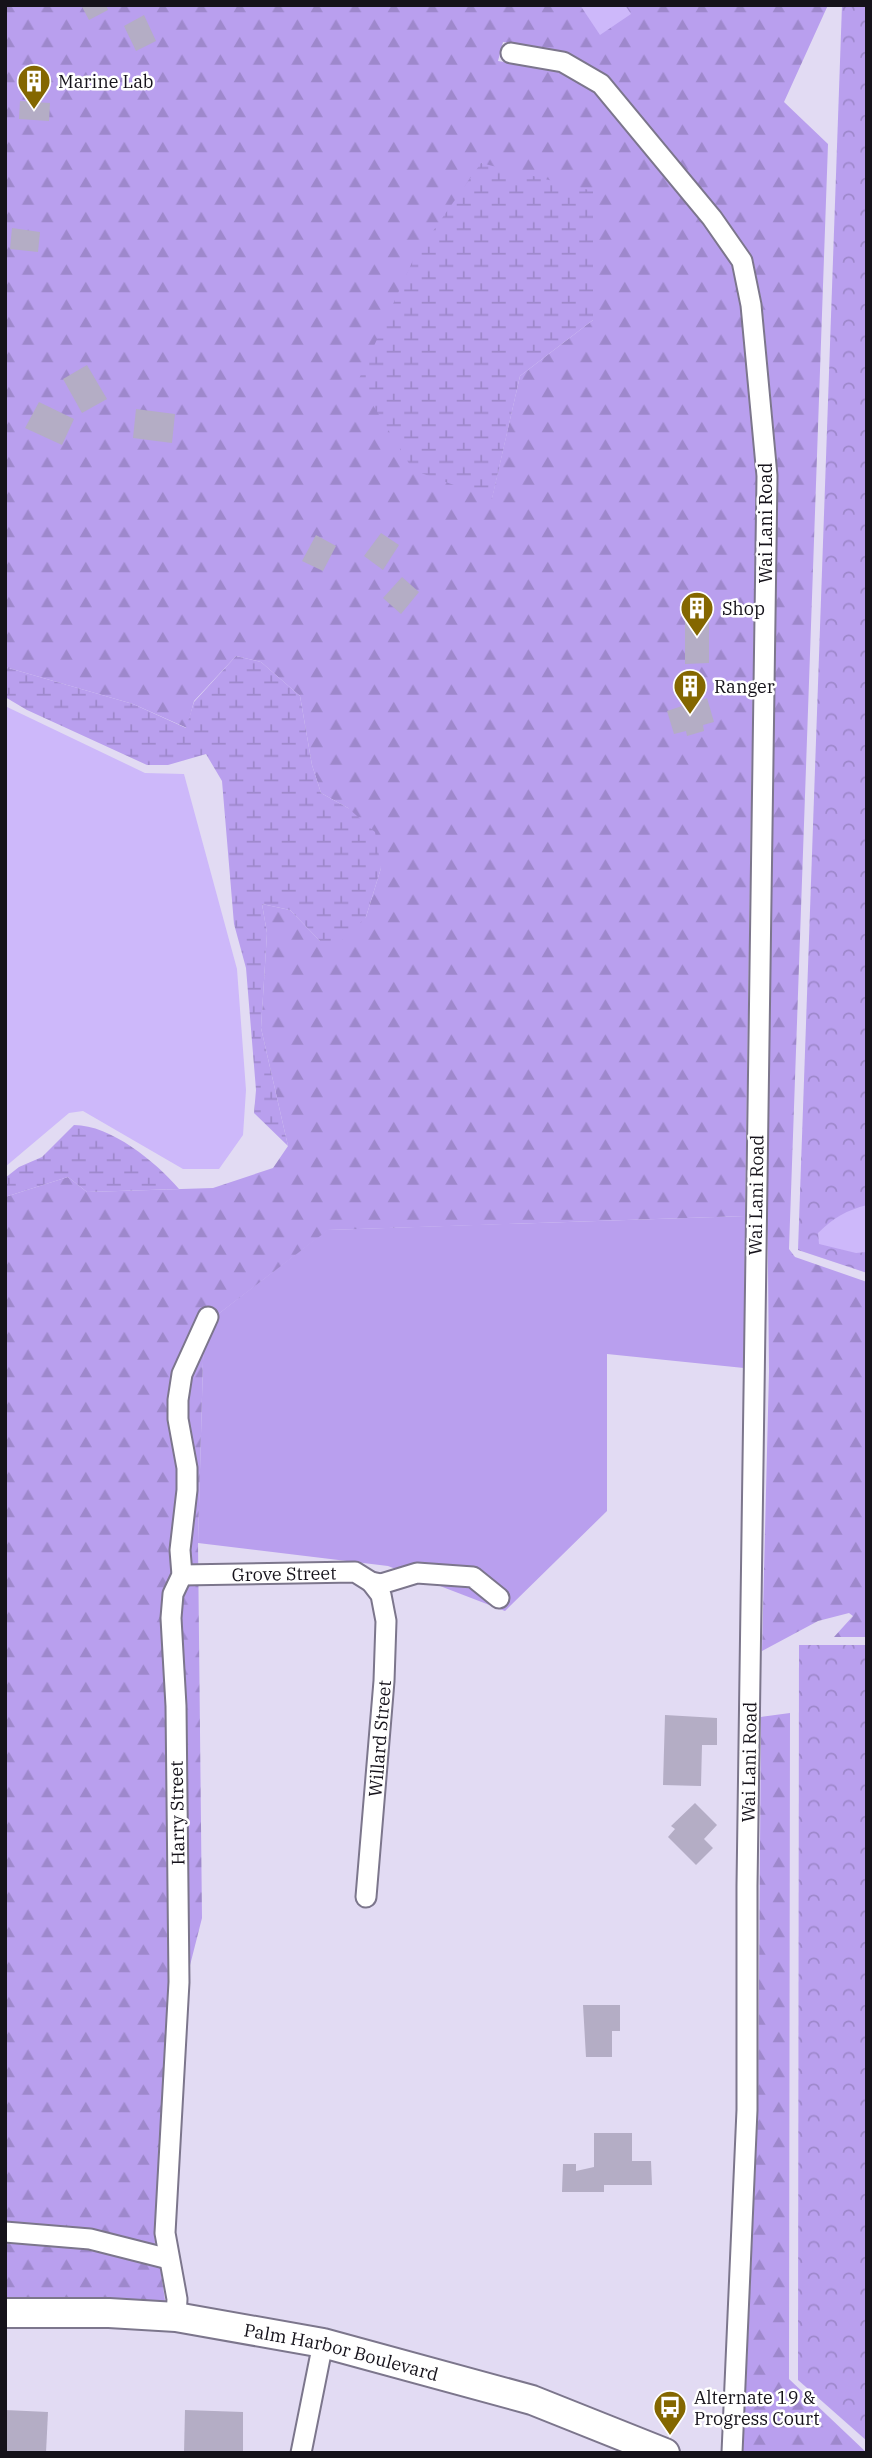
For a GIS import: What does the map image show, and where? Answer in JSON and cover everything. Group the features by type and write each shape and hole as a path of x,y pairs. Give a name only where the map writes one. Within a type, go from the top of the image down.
{"main road":[{"name":"Palm Harbor Boulevard","path":"5,2313 96,2313 176,2317 323,2343 532,2400 665,2453"}],"street":[{"name":"Wai Lani Road","path":"511,53 563,62 601,84 712,218 742,261 751,305 767,476 747,1886 747,2110 732,2453"},
{"name":"Harry Street","path":"176,2317 177,2300 169,2259 165,2215 179,1982 176,1706 171,1618 173,1594 182,1575 180,1550 187,1468 178,1419 178,1400 182,1374 208,1317"},
{"name":"Grove Street","path":"182,1575 355,1572 371,1582 381,1584 417,1573 450,1573 473,1577 499,1598"},
{"name":"Willard Street","path":"366,1897 386,1633 381,1595 371,1582"},
{"path":"5,2232 90,2239 169,2259"},
{"path":"301,2453 323,2343"}],"green space":[{"path":"5,5 828,5 784,102 828,144 789,1249 795,1257 867,1282 867,1637 834,1637 853,1616 849,1613 818,1621 762,1651 769,1371 767,1168 778,476 762,304 753,260 720,212 609,79 569,54 503,42 498,61 559,71 593,91 703,223 732,265 741,306 756,476 745,1216 328,1230 204,1325 198,1543 202,1918 185,1985 166,2224 154,2224 155,2245 91,2229 5,2223 5,1197 68,1177 87,1192 213,1188 273,1168 288,1146 261,1028 267,933 262,904 290,910 320,941 366,917 381,868 348,808 321,793 312,765 300,696 261,662 236,656 194,701 187,728 133,704 5,667","holes":["482,163 593,320 520,376 492,498"]},
{"path":"842,5 867,5 867,1273 798,1250"},
{"path":"481,163 593,191 593,320 520,376 492,499 413,470 358,381 414,258"},
{"path":"236,656 261,662 300,696 312,765 321,793 348,808 375,832 381,868 366,917 341,941 320,941 290,910 262,904 267,933 261,1028 288,1146 254,1113 256,1090 246,968 234,924 222,781 206,754 168,765 147,765 27,710 5,697 5,667 133,704 186,728 194,702"},
{"path":"74,1125 103,1131 132,1147 179,1189 87,1192 68,1177 5,1197 5,1178 19,1167 42,1157"},
{"path":"745,1216 744,1368 607,1354 607,1511 505,1611 388,1566 198,1543 204,1325 327,1230"},
{"path":"799,1645 867,1645 867,2441 798,2380"},
{"path":"790,1713 789,2379 867,2453 743,2453 758,2110 761,1717"},
{"path":"5,2242 88,2248 160,2266 166,2307 5,2303"}],"shaded area":[{"path":"580,5 625,5 631,14 600,35"},
{"path":"5,706 145,773 184,774 237,969 246,1090 243,1135 219,1169 183,1169 83,1111 69,1113 5,1167"},
{"path":"867,1205 867,1252 856,1253 819,1244 818,1233 829,1223 847,1212"}],"building":[{"path":"81,5 106,5 108,10 89,20"},
{"path":"144,15 156,41 136,51 124,26"},
{"name":"Marine Lab","path":"20,101 50,103 49,121 19,119"},
{"path":"12,228 40,232 38,252 10,249"},
{"path":"87,365 107,399 82,413 63,379"},
{"path":"39,402 74,419 62,445 25,428"},
{"path":"136,409 175,414 172,443 133,438"},
{"path":"381,533 399,545 383,570 364,556"},
{"path":"316,535 336,546 323,571 302,561"},
{"path":"402,577 419,592 401,614 383,598"},
{"name":"Shop","path":"685,614 709,614 709,663 685,664"},
{"name":"Ranger","path":"700,693 702,700 707,698 714,722 703,725 704,731 687,736 686,731 674,734 667,711 682,706 680,699"},
{"path":"665,1715 717,1718 717,1745 702,1745 701,1786 663,1785"},
{"path":"695,1803 717,1825 704,1839 713,1848 696,1865 668,1837 675,1829 671,1826"},
{"path":"583,2005 620,2005 620,2031 612,2031 612,2057 586,2057"},
{"path":"594,2133 632,2133 632,2161 651,2161 652,2185 604,2185 604,2192 562,2192 563,2164 576,2164 576,2171 594,2167"},
{"path":"5,2410 48,2412 46,2453 5,2453"},
{"path":"185,2410 243,2412 243,2453 184,2453"}],"place":[{"name":"Marine Lab","path":"34,111"},
{"name":"Shop","path":"697,638"},
{"name":"Ranger","path":"690,716"},
{"name":"Alternate 19 & Progress Court","path":"670,2437"}]}
